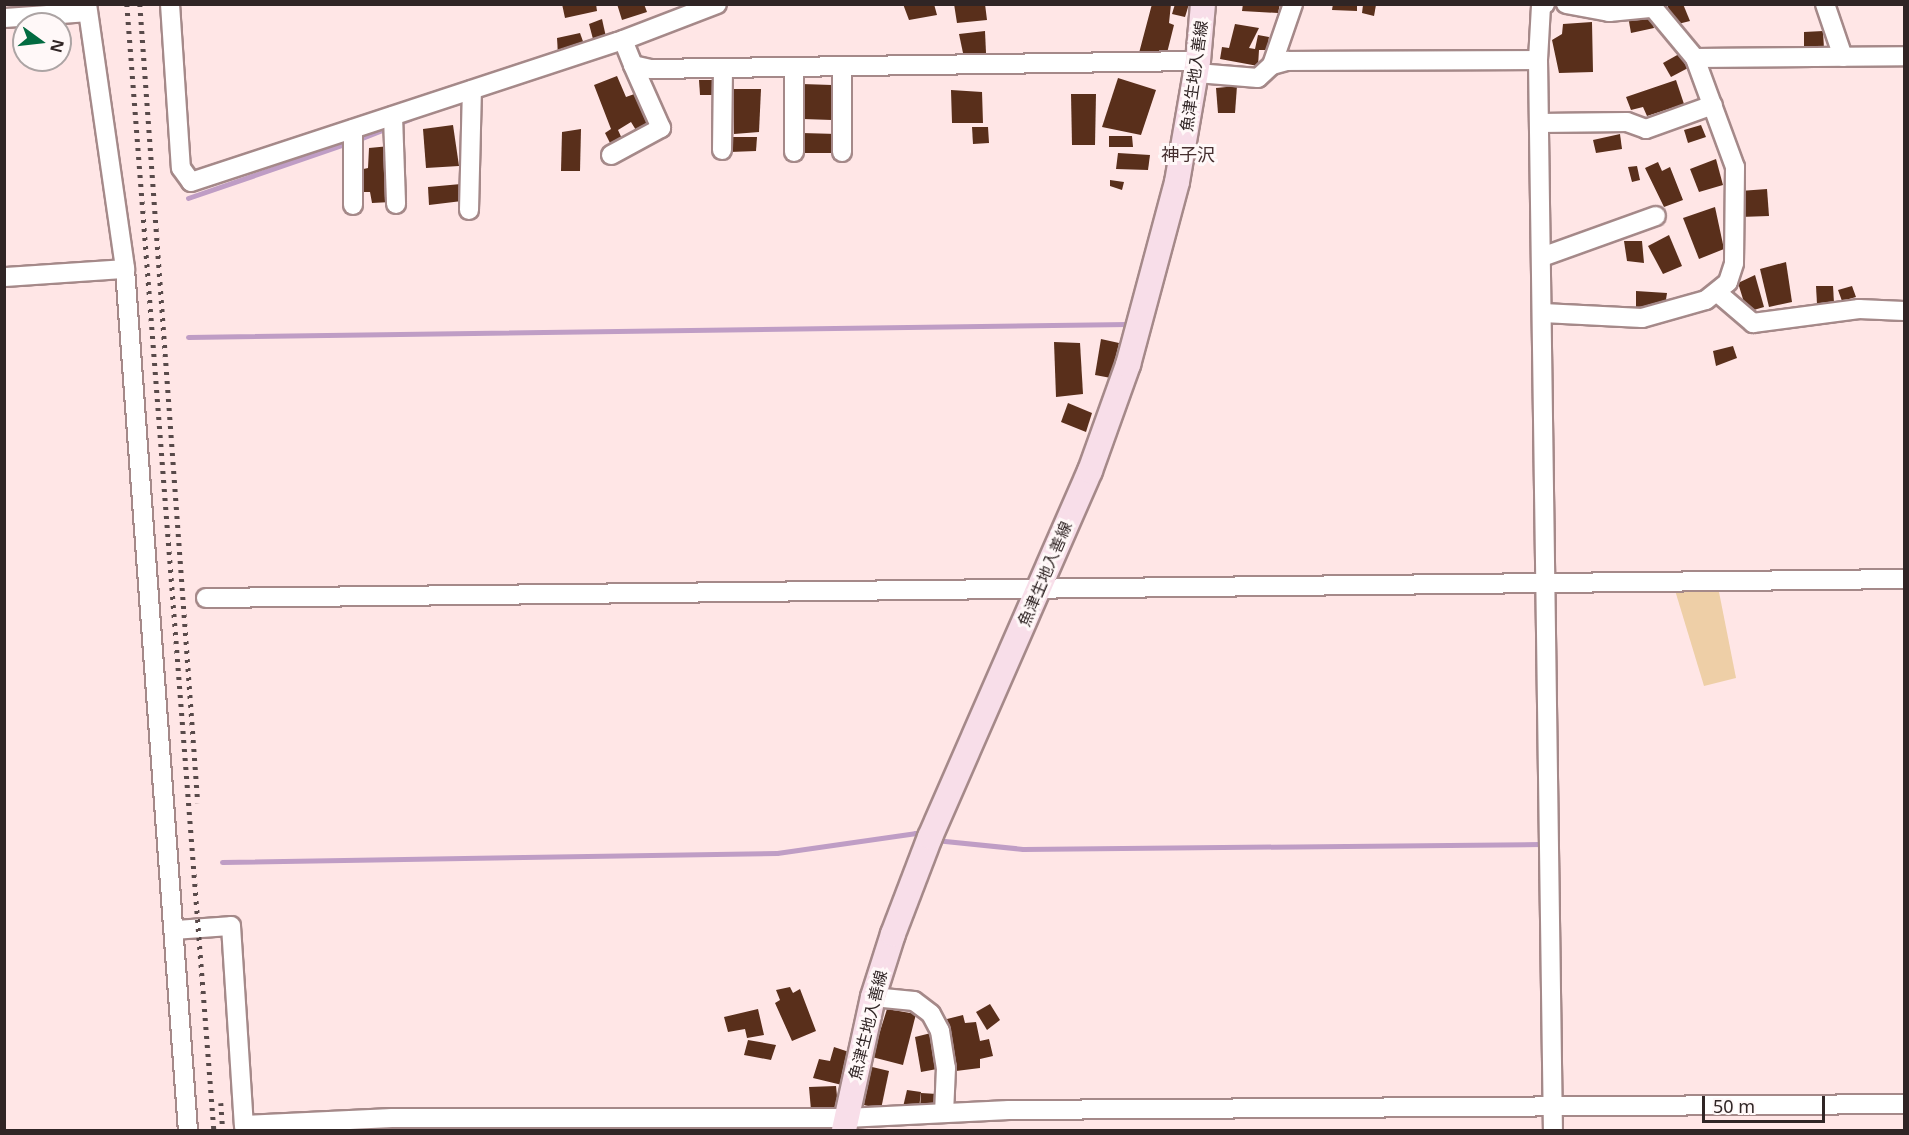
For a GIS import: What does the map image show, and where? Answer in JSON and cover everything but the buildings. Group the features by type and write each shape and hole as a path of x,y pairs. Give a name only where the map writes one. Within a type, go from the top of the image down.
{"main road":[{"name":"魚津生地入善線","path":"845,1124 873,997 930,837 1090,471 1142,323 1177,182 1198,67 1203,4"}],"street":[{"path":"170,4 181,168 191,182 624,40 717,4"},
{"path":"633,65 723,68 1198,67 1257,78 1272,65 1293,4"},
{"path":"1543,313 1642,318 1719,294 1734,263 1735,176 1713,105 1695,58 1650,6 1609,12 1566,4"},
{"path":"1826,4 1843,57"},
{"path":"1541,5 1538,60 1543,313 1543,585 1553,1131"},
{"path":"4,18 91,7 100,53 94,65 125,269 188,1131"},
{"path":"611,155 661,128 624,40"},
{"path":"1695,58 1905,56"},
{"path":"1272,65 1538,60"},
{"path":"842,67 842,152"},
{"path":"722,150 723,68"},
{"path":"794,68 794,152"},
{"path":"469,210 471,90"},
{"path":"1539,123 1627,122 1646,129 1713,105"},
{"path":"393,116 396,204"},
{"path":"352,129 353,205"},
{"path":"1542,257 1656,216"},
{"path":"4,277 125,269"},
{"path":"1719,294 1753,323 1859,309 1905,311"},
{"path":"207,598 1040,588 1543,585 1905,579"},
{"path":"175,930 231,926 245,1128 403,1118 845,1124 945,1113 1905,1104"},
{"path":"873,997 914,1001 931,1014 940,1031 946,1068 945,1113"}],"shaded area":[{"path":"1674,587 1718,587 1736,678 1704,686"}],"waterway":[{"path":"357,140 410,119"},
{"path":"188,198 348,143"},
{"path":"188,337 1128,324"},
{"path":"222,862 777,853 915,833 924,836"},
{"path":"935,840 1023,849 1540,844"}],"railway":[{"path":"127,4 214,1130"},
{"path":"140,4 198,803"},
{"path":"221,1103 223,1130"}],"district":[{"name":"神子沢","path":"1188,154"}]}
